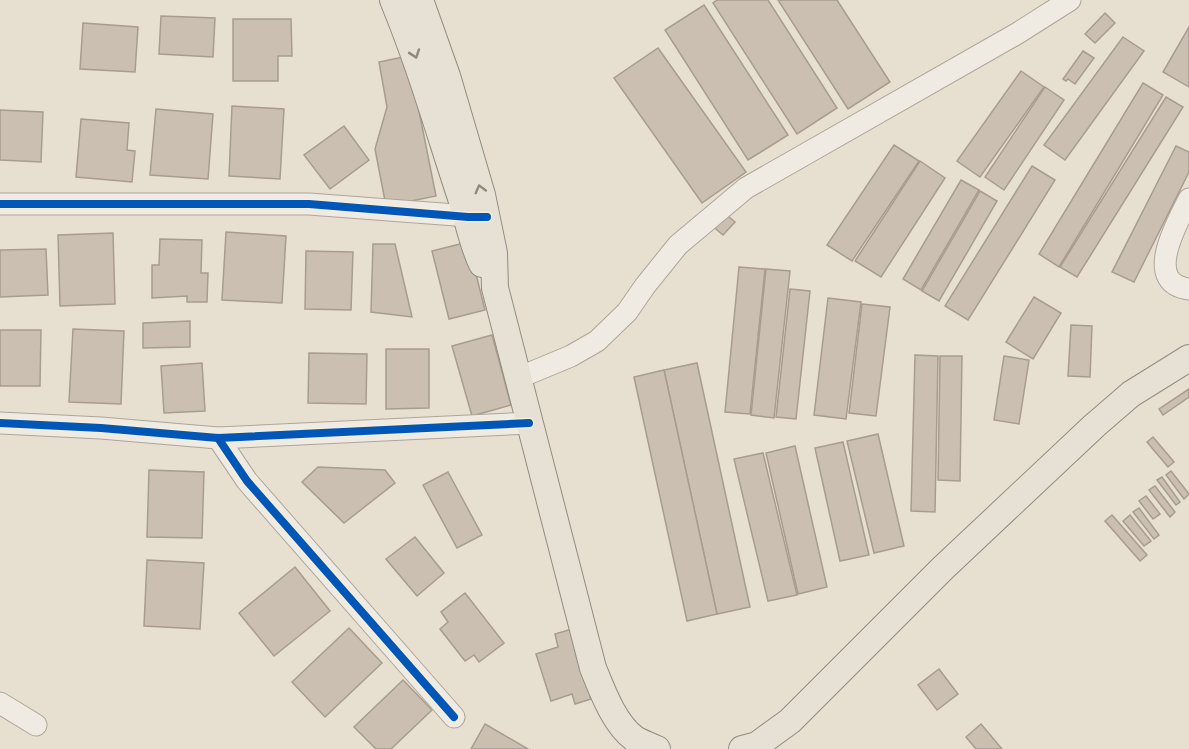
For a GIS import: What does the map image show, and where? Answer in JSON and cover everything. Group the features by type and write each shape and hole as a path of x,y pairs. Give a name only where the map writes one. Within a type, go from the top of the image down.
{"main road":[{"path":"393,0 477,217"},
{"path":"420,0 447,76 477,217 478,256 495,288 593,668 606,700 627,731 635,739 657,749"},
{"path":"742,749 757,745 790,721 943,568 1094,426 1131,394 1189,358"}],"street":[{"path":"518,378 571,356 597,341 627,312 645,285 678,245 746,188 1018,33 1070,0"},
{"path":"1189,199 1172,233 1165,268 1168,279 1177,287 1189,289"},
{"path":"0,204 309,204 477,217"},
{"path":"0,423 101,428 218,438 530,423"},
{"path":"218,438 247,481 454,717"},
{"path":"0,703 36,725"}],"building":[{"path":"717,0 768,0 837,108 797,134 713,3"},
{"path":"778,0 837,0 890,82 848,109"},
{"path":"704,5 788,135 748,160 665,30"},
{"path":"1105,13 1115,23 1095,43 1085,34"},
{"path":"161,16 215,18 213,57 159,54"},
{"path":"233,19 291,19 292,56 278,56 278,81 233,81"},
{"path":"83,23 138,27 135,72 80,69"},
{"path":"1189,27 1189,87 1163,72"},
{"path":"1123,37 1144,51 1065,160 1044,145"},
{"path":"658,48 746,172 702,203 614,78"},
{"path":"1083,51 1094,58 1075,84 1068,79 1066,81 1063,79"},
{"path":"408,56 436,196 386,206 375,149 387,107 379,62"},
{"path":"1021,71 1044,87 980,177 957,161"},
{"path":"1143,83 1163,95 1059,267 1039,254"},
{"path":"1045,87 1064,100 1004,190 985,177"},
{"path":"1166,97 1183,107 1077,277 1060,267"},
{"path":"232,106 284,109 280,179 229,176"},
{"path":"156,109 213,114 208,179 150,175"},
{"path":"0,110 43,112 41,162 0,160"},
{"path":"81,119 129,123 127,150 135,151 132,182 76,177"},
{"path":"344,126 369,160 330,189 304,155"},
{"path":"894,145 919,161 852,261 827,245"},
{"path":"1176,146 1189,152 1189,172 1134,282 1112,272"},
{"path":"920,161 945,178 881,277 855,261"},
{"path":"1032,166 1055,180 968,320 945,306"},
{"path":"961,180 979,190 921,290 903,279"},
{"path":"980,191 997,201 939,301 922,291"},
{"path":"722,211 735,222 723,235 710,224"},
{"path":"226,232 286,236 282,303 222,300"},
{"path":"113,233 115,304 60,306 58,235"},
{"path":"160,239 202,240 201,273 208,273 207,302 187,302 187,296 152,298 152,265 159,265"},
{"path":"468,242 485,310 449,319 432,251"},
{"path":"373,244 395,244 412,317 371,312"},
{"path":"46,249 48,295 0,297 0,250"},
{"path":"306,251 353,252 351,310 305,309"},
{"path":"739,267 765,269 750,414 725,412"},
{"path":"766,269 790,271 774,418 751,415"},
{"path":"790,289 810,291 796,419 776,417"},
{"path":"1034,297 1061,313 1033,359 1006,342"},
{"path":"828,298 861,302 846,419 814,415"},
{"path":"862,304 890,307 876,416 849,413"},
{"path":"190,321 190,347 143,348 143,323"},
{"path":"1071,325 1092,326 1090,377 1068,376"},
{"path":"73,329 124,331 121,404 69,402"},
{"path":"0,330 41,330 40,386 0,386"},
{"path":"492,335 511,405 472,416 452,346"},
{"path":"386,349 429,349 429,408 386,409"},
{"path":"309,353 367,354 366,404 308,403"},
{"path":"915,355 938,356 935,512 911,511"},
{"path":"940,356 962,356 960,481 938,480"},
{"path":"1004,356 1029,360 1019,424 994,420"},
{"path":"202,363 205,411 164,413 161,366"},
{"path":"697,363 750,607 717,614 664,370"},
{"path":"664,370 717,614 687,621 634,377"},
{"path":"1189,389 1189,397 1163,415 1159,409"},
{"path":"878,434 904,546 874,553 847,441"},
{"path":"1153,437 1174,462 1168,467 1147,442"},
{"path":"843,442 869,555 840,561 815,448"},
{"path":"795,446 827,587 798,594 766,453"},
{"path":"763,453 797,595 768,601 734,459"},
{"path":"318,467 385,470 395,483 344,523 302,482"},
{"path":"149,470 204,472 202,538 147,537"},
{"path":"1171,471 1189,494 1184,499 1166,475"},
{"path":"448,472 482,535 457,548 423,485"},
{"path":"1162,477 1180,502 1176,505 1157,480"},
{"path":"1155,486 1175,512 1170,517 1149,490"},
{"path":"1146,496 1160,514 1153,519 1139,501"},
{"path":"1139,508 1159,535 1154,539 1133,512"},
{"path":"1112,515 1147,555 1140,561 1105,521"},
{"path":"1130,515 1151,541 1144,546 1123,521"},
{"path":"415,537 444,573 417,596 386,559"},
{"path":"147,560 204,563 200,629 144,626"},
{"path":"295,567 330,611 274,656 239,613"},
{"path":"465,593 504,643 479,662 474,655 465,661 440,629 448,622 441,612"},
{"path":"349,628 382,663 325,717 292,682"},
{"path":"572,629 596,694 590,696 591,699 575,704 572,694 551,701 536,654 558,647 555,634"},
{"path":"939,669 958,694 937,710 918,685"},
{"path":"403,680 432,710 391,749 376,749 354,727"},
{"path":"485,724 528,749 471,749"},
{"path":"981,724 1002,749 976,749 966,737"}],"cycle path":[{"path":"0,204 309,204 487,217"},
{"path":"0,423 101,428 218,438 529,423"},
{"path":"218,438 247,481 454,717"}]}
